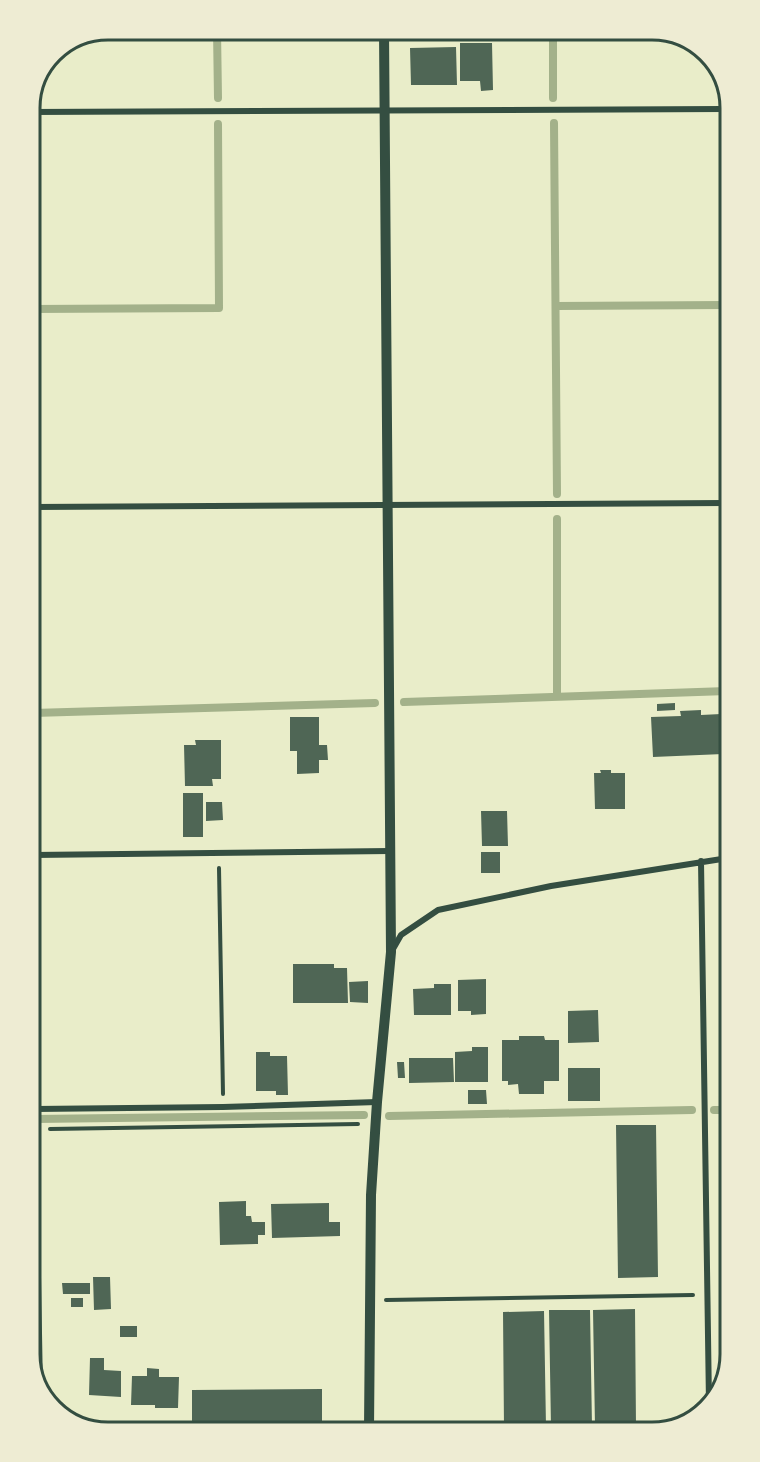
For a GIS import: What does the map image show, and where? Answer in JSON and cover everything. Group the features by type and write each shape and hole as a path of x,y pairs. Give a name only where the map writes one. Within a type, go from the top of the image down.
{"street":[{"path":"369,1421 371,1195 391,952 384,41"},
{"path":"41,112 720,109"},
{"path":"41,507 720,503"},
{"path":"41,855 390,851"},
{"path":"391,952 401,935 438,910 550,886 720,859"},
{"path":"701,861 709,1390"},
{"path":"41,1110 377,1102"}],"path":[{"path":"219,852 223,1107"},
{"path":"41,1128 376,1124"},
{"path":"370,1300 707,1294"}],"building":[{"path":"460,43 492,43 493,90 481,91 480,81 460,81"},
{"path":"456,47 457,85 411,85 410,48"},
{"path":"675,703 675,710 657,711 657,704"},
{"path":"701,710 701,715 720,714 720,754 653,757 651,717 681,716 680,711"},
{"path":"290,717 319,717 319,745 327,745 328,760 319,760 319,773 297,774 297,751 290,751"},
{"path":"195,740 221,740 221,779 212,779 213,786 185,786 184,745 196,745"},
{"path":"600,770 625,773 625,809 595,809 594,773 601,773"},
{"path":"183,793 203,793 203,837 183,837"},
{"path":"206,802 222,802 223,820 206,821"},
{"path":"481,811 507,811 508,846 482,846"},
{"path":"481,852 500,852 500,873 481,873"},
{"path":"293,964 334,964 334,968 347,968 348,1003 293,1003"},
{"path":"486,979 486,1014 471,1015 471,1011 458,1011 458,980"},
{"path":"368,981 368,1003 350,1002 349,982"},
{"path":"434,984 451,984 451,1015 414,1015 413,989 434,988"},
{"path":"598,1010 599,1042 568,1043 568,1011"},
{"path":"519,1036 544,1036 545,1040 559,1040 559,1081 544,1081 544,1094 519,1094 518,1084 508,1085 508,1081 502,1081 502,1040 519,1040"},
{"path":"472,1047 488,1047 488,1082 455,1082 455,1052 472,1051"},
{"path":"256,1052 270,1052 270,1056 287,1056 288,1095 276,1095 276,1091 256,1091"},
{"path":"409,1058 453,1058 454,1082 409,1083"},
{"path":"397,1062 404,1062 405,1078 398,1078"},
{"path":"568,1068 600,1068 600,1101 568,1101"},
{"path":"468,1090 486,1090 487,1104 468,1104"},
{"path":"616,1125 656,1125 658,1277 618,1278"},
{"path":"246,1201 246,1216 251,1216 252,1222 265,1222 265,1235 258,1235 258,1244 220,1245 219,1202"},
{"path":"329,1203 329,1222 340,1222 340,1236 272,1238 271,1204"},
{"path":"93,1277 110,1277 111,1309 94,1310"},
{"path":"62,1283 90,1283 90,1294 63,1294"},
{"path":"71,1298 83,1298 83,1307 71,1307"},
{"path":"635,1309 636,1422 595,1422 593,1310"},
{"path":"549,1310 590,1310 592,1422 551,1422"},
{"path":"544,1311 546,1422 504,1422 503,1312"},
{"path":"120,1326 137,1326 137,1337 120,1337"},
{"path":"90,1358 104,1358 104,1370 121,1371 121,1397 89,1395"},
{"path":"147,1368 159,1369 159,1377 179,1377 178,1408 131,1405 132,1376 147,1376"},
{"path":"322,1389 322,1421 192,1421 192,1390"}],"waterway":[{"path":"217,41 218,98"},
{"path":"553,41 553,98"},
{"path":"554,123 557,494"},
{"path":"41,309 219,308 218,124"},
{"path":"556,306 720,305"},
{"path":"557,519 557,696"},
{"path":"404,702 720,691"},
{"path":"41,713 375,703"},
{"path":"389,1116 692,1110"},
{"path":"714,1110 720,1110"},
{"path":"41,1119 364,1115"}]}
